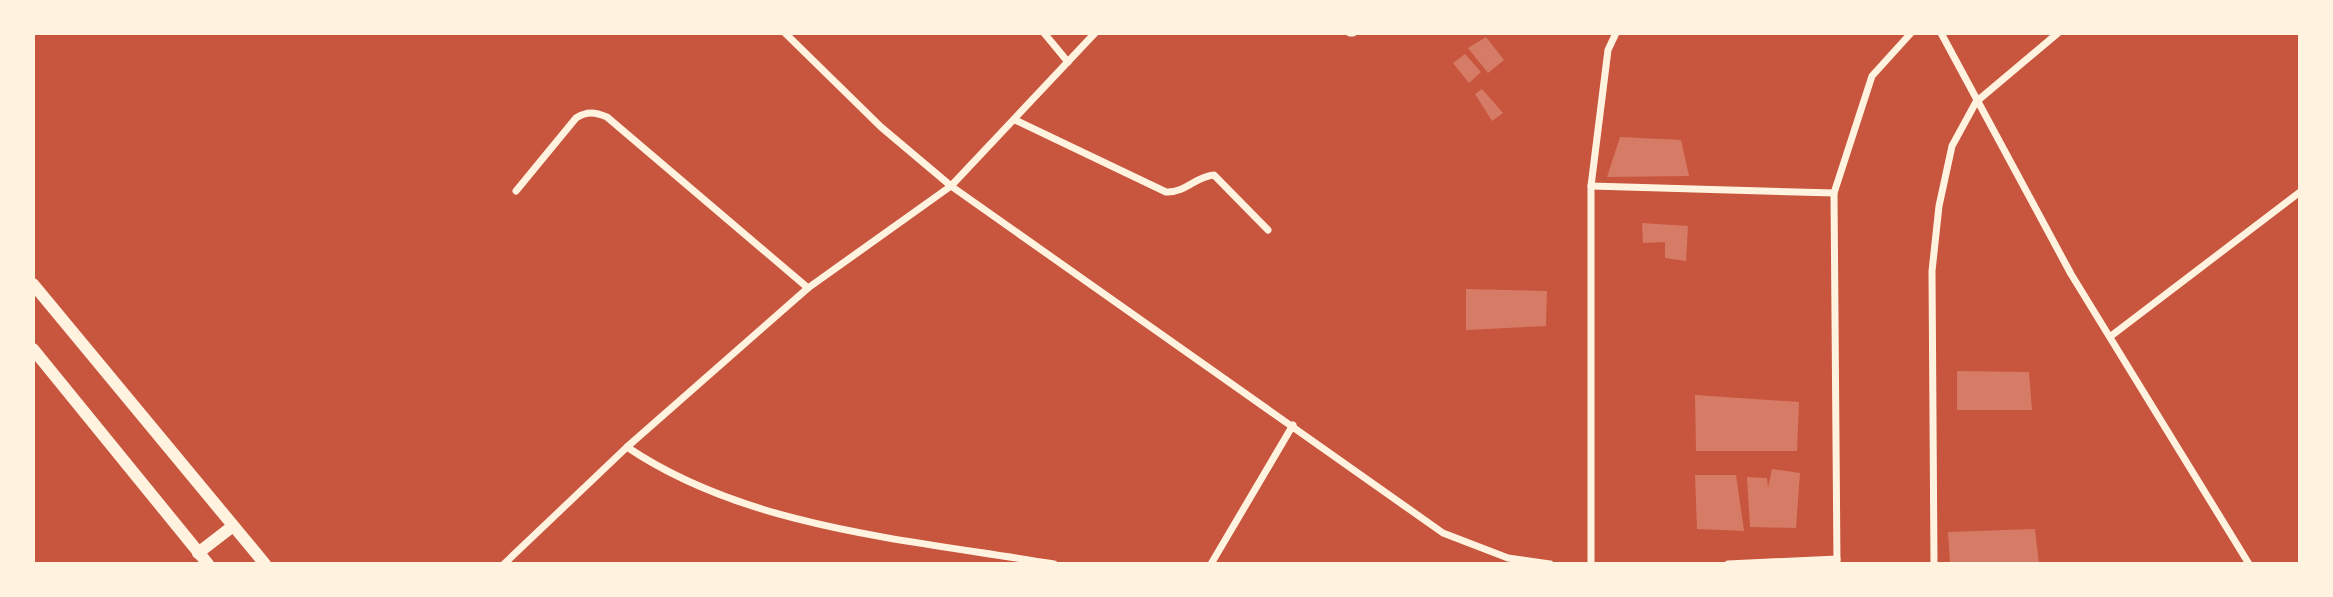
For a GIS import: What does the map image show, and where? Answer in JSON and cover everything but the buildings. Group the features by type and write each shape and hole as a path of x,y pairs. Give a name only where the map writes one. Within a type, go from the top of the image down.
{"street":[{"path":"785,33 881,127 951,186 1443,533 1508,558 1550,564"},
{"path":"1044,33 1068,62"},
{"path":"504,564 627,447 808,288 951,186 1095,33"},
{"path":"1591,564 1591,186 1608,50 1616,33"},
{"path":"1728,564 1837,562 1834,193 1872,76 1911,33"},
{"path":"1941,33 2071,274 2249,564"},
{"path":"1934,564 1931,271 1939,206 1952,145 1976,102 2059,33"},
{"path":"516,191 576,118 583,113 595,112 607,117 808,288"},
{"path":"1015,120 1166,192 1185,190 1206,176 1214,175 1268,230"},
{"path":"1591,186 1834,193"},
{"path":"2111,336 2300,192"},
{"path":"33,284 265,564"},
{"path":"33,349 208,564"},
{"path":"1210,564 1293,425"},
{"path":"627,447 672,475 730,500 867,532 1054,564"},
{"path":"198,553 233,526"}]}
